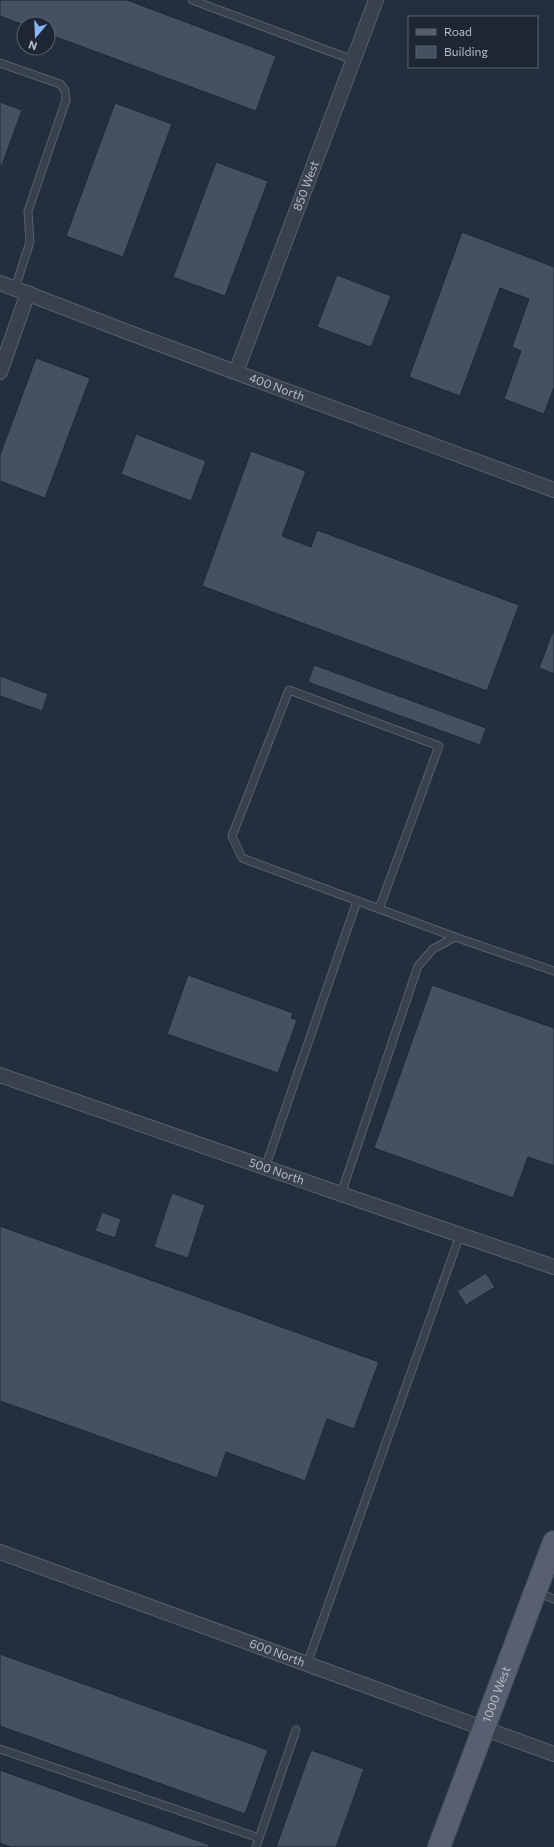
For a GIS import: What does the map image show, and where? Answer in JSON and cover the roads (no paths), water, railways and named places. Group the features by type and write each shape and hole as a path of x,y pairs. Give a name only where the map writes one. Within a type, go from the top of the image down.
{"main road":[{"name":"1000 West","path":"439,1847 484,1728 544,1595 554,1542"}],"street":[{"name":"850 West","path":"236,372 376,0"},
{"name":"400 North","path":"0,283 554,490"},
{"path":"0,372 28,293"},
{"name":"500 North","path":"0,1075 264,1168 554,1267"},
{"name":"600 North","path":"0,1552 554,1754"}],"lane":[{"path":"192,0 353,60"},
{"path":"0,63 60,84 64,90 66,100 28,211 30,242 15,288"},
{"path":"379,909 439,746 289,690 232,836 242,858 357,901 455,937 554,971"},
{"path":"264,1168 357,901"},
{"path":"341,1194 418,966 433,949 455,937"},
{"path":"307,1664 460,1235"},
{"path":"256,1847 296,1730"},
{"path":"0,1748 259,1838"}]}
